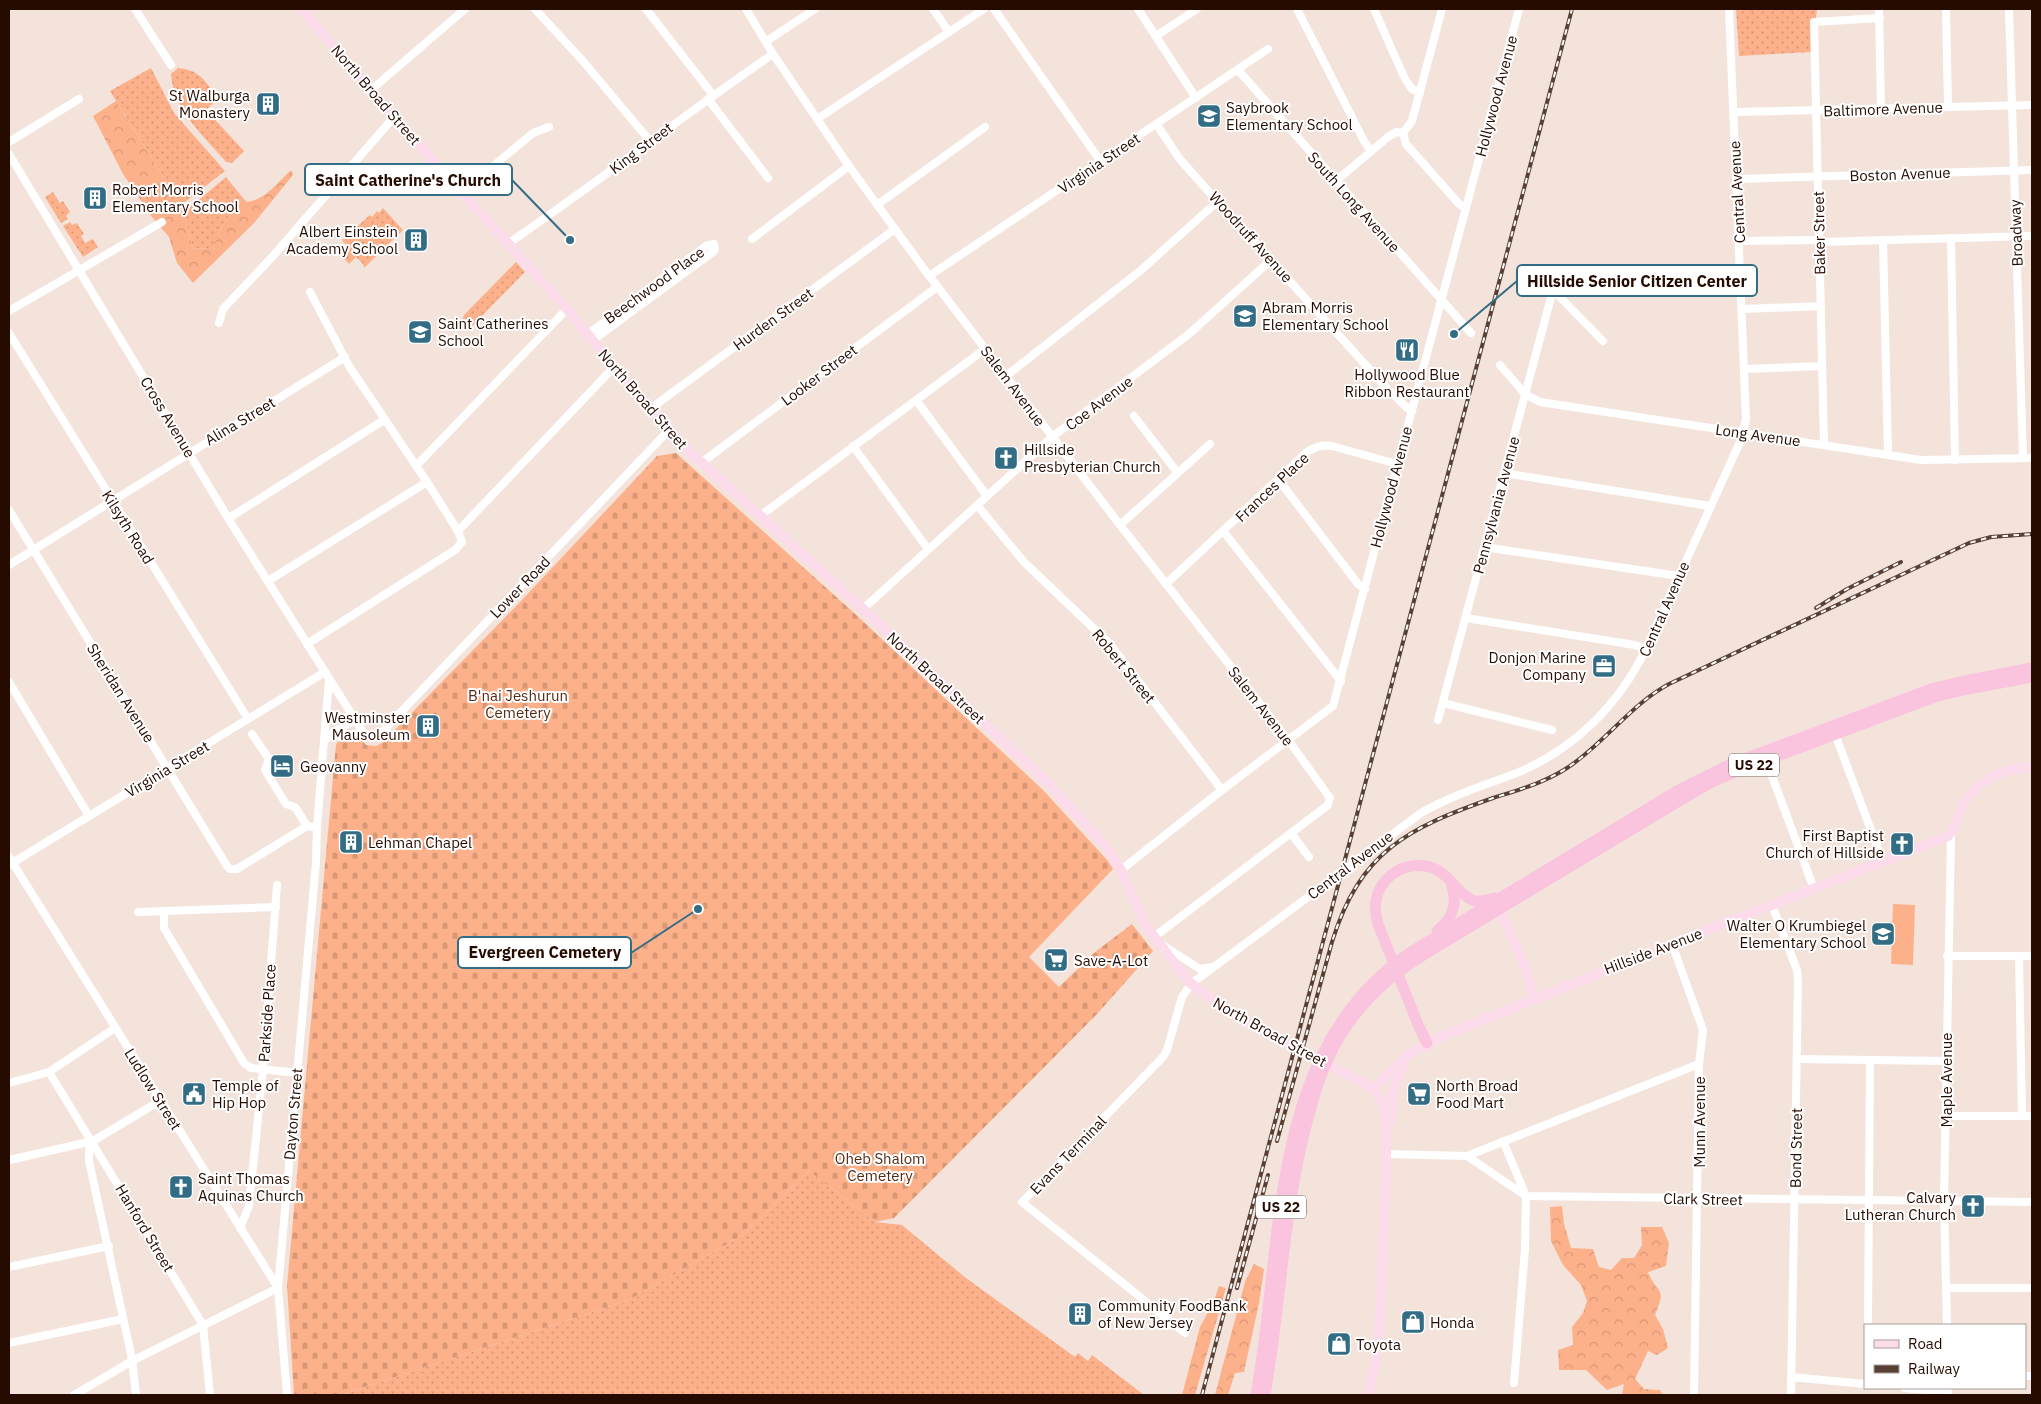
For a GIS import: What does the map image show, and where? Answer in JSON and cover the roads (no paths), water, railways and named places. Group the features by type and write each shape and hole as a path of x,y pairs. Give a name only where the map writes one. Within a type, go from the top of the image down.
{"highway":[{"name":"US 22","path":"1256,1395 1283,1192 1293,1144 1312,1077 1331,1035 1351,1006 1374,981 1411,952 1688,786 1731,764 1934,688 2032,668"},
{"name":"US 22","path":"1265,1395 1297,1164 1315,1092 1330,1056 1353,1017 1385,982 1415,960 1499,909 1689,794 1725,776 1934,697 2032,677"},
{"path":"1427,1043 1378,924 1375,906 1380,889 1387,878 1398,870 1418,866 1436,870 1465,896 1475,901 1482,902 1504,896"},
{"path":"1411,952 1442,927 1451,917 1455,899 1449,880"}],"main road":[{"name":"North Broad Street","path":"301,9 394,117 568,310 614,367 669,430 701,463 864,609 1048,783 1105,846 1121,870 1136,907 1156,940 1191,984 1224,1009 1373,1089"},
{"path":"1951,835 1961,808 1970,794 1981,783 2004,771 2032,767"},
{"name":"Hillside Avenue","path":"1373,1089 1409,1054 1427,1043 1672,944 1951,835"},
{"path":"1499,909 1526,969 1534,999"},
{"path":"1387,1135 1392,1116 1393,1091 1398,1075 1409,1054"},
{"path":"1369,1395 1380,1329 1387,1135 1384,1106 1380,1097 1373,1089"}],"street":[{"path":"135,9 171,65"},
{"path":"371,90 465,9"},
{"path":"535,9 582,60 650,141"},
{"path":"646,9 768,178"},
{"name":"Salem Avenue","path":"746,9 849,166 937,287 1289,741 1331,800 1328,805 1291,833"},
{"path":"767,41 816,9"},
{"path":"934,9 949,32"},
{"path":"817,119 984,9"},
{"path":"994,9 1100,162"},
{"path":"1138,9 1196,98"},
{"path":"1156,36 1196,9"},
{"path":"1297,9 1364,141 1371,151"},
{"path":"1374,9 1405,79 1412,89 1420,93"},
{"path":"1403,133 1412,121 1442,9"},
{"name":"Hollywood Avenue","path":"1121,870 1222,790 1330,709 1336,700 1519,9"},
{"name":"Central Avenue","path":"1191,984 1420,813 1446,799 1540,762 1584,733 1601,716 1635,672 1743,433 1747,410 1729,9"},
{"path":"1879,9 1881,109"},
{"path":"1946,9 1948,107"},
{"name":"Broadway","path":"2009,9 2023,458"},
{"name":"Baker Street","path":"1824,445 1814,22 1880,18"},
{"name":"Virginia Street","path":"930,276 1268,49"},
{"name":"King Street","path":"509,243 591,186 711,97 774,54"},
{"name":"South Long Avenue","path":"1238,70 1471,333"},
{"path":"9,142 78,99"},
{"name":"Baltimore Avenue","path":"1734,112 2032,105"},
{"path":"219,323 223,309 273,256 394,117"},
{"name":"Woodruff Avenue","path":"1157,125 1179,158 1382,383 1405,406 1412,410"},
{"path":"462,192 533,133 549,127"},
{"path":"877,205 985,127"},
{"path":"1336,181 1392,134 1396,132 1403,133"},
{"path":"1403,133 1406,144 1459,204 1466,209"},
{"name":"Cross Avenue","path":"9,154 268,582 363,733 368,736"},
{"path":"752,239 849,166"},
{"name":"Boston Avenue","path":"1737,179 2032,170"},
{"path":"1006,376 1140,271 1218,201"},
{"path":"9,311 162,222"},
{"name":"Hurden Street","path":"650,409 895,229"},
{"path":"1740,241 2032,236"},
{"path":"1952,238 1955,460"},
{"path":"1883,240 1888,455"},
{"name":"Beechwood Place","path":"590,337 675,275 713,252 715,249 714,244 706,246 675,275"},
{"name":"Coe Avenue","path":"864,609 1052,437 1189,334 1271,260"},
{"name":"Looker Street","path":"701,463 937,287"},
{"name":"Pennsylvania Avenue","path":"1438,720 1553,290 1603,341"},
{"path":"307,644 455,550 462,542 458,531 427,482 384,420 344,357 310,292"},
{"path":"1742,309 1821,306"},
{"path":"416,466 568,310"},
{"name":"Kilsyth Road","path":"9,333 248,720"},
{"path":"760,516 985,349"},
{"name":"Alina Street","path":"9,565 344,357"},
{"name":"Long Avenue","path":"1500,366 1525,394 1540,402 1921,460 2032,458"},
{"path":"1745,369 1822,366"},
{"path":"458,531 614,367"},
{"path":"916,400 987,496"},
{"path":"1134,416 1176,472"},
{"path":"229,518 384,420"},
{"name":"Lower Road","path":"368,736 376,736 385,729 669,430"},
{"path":"1120,525 1176,472 1210,444"},
{"name":"Frances Place","path":"1166,584 1307,452 1324,445 1397,464"},
{"path":"853,446 928,549"},
{"path":"1504,473 1710,506"},
{"path":"1278,479 1358,584 1365,589"},
{"path":"268,582 427,482"},
{"name":"Robert Street","path":"977,505 1024,562 1109,643 1222,790"},
{"name":"Sheridan Avenue","path":"9,510 227,866 230,869 237,869 307,826"},
{"path":"1223,531 1341,681"},
{"path":"1484,547 1679,576"},
{"path":"1466,618 1635,645 1646,650"},
{"path":"252,734 269,759 265,770 286,804 295,807 307,826 317,827 327,676"},
{"name":"Virginia Street","path":"10,862 248,720 327,676"},
{"path":"9,682 88,816"},
{"path":"1443,703 1552,730"},
{"path":"324,741 332,732 355,720"},
{"path":"1835,734 1883,862"},
{"path":"1766,760 1814,889"},
{"name":"Dayton Street","path":"287,1395 278,1288 316,862 317,827"},
{"path":"1216,966 1200,969 1156,940 1291,833 1309,857"},
{"name":"Maple Avenue","path":"1947,1324 1944,1202 1947,956 1951,835"},
{"name":"Ludlow Street","path":"10,862 278,1288"},
{"name":"Parkside Place","path":"240,1228 250,1206 277,885"},
{"name":"Bond Street","path":"1772,905 1798,974 1791,1395"},
{"path":"138,912 276,907"},
{"path":"164,911 164,928 244,1063 251,1068 297,1073"},
{"name":"Munn Avenue","path":"1672,944 1703,1030 1699,1064 1694,1395"},
{"path":"1947,956 2032,956"},
{"path":"2019,956 2022,1116"},
{"name":"Evans Terminal","path":"1185,1333 1022,1202 1163,1057 1167,1050 1182,997 1191,984"},
{"path":"9,1083 50,1072 115,1028"},
{"path":"1797,1059 1946,1061"},
{"path":"1868,1324 1870,1060"},
{"path":"1386,1154 1467,1156 1699,1064"},
{"name":"Hanford Street","path":"50,1072 202,1325 210,1395"},
{"path":"9,1160 93,1141 160,1101"},
{"path":"1946,1116 2032,1116"},
{"path":"93,1141 89,1150 89,1162 124,1319 136,1395"},
{"path":"1503,1141 1526,1196 1525,1250 1514,1383"},
{"path":"1467,1156 1526,1196"},
{"name":"Clark Street","path":"1526,1196 2032,1202"},
{"path":"9,1267 109,1246"},
{"path":"74,1395 132,1361 278,1288"},
{"path":"1946,1288 2032,1288"},
{"path":"9,1343 124,1319"},
{"path":"1791,1377 1864,1384"},
{"path":"1916,1389 1948,1392"}],"railway":[{"path":"1202,1395 1572,9"},
{"path":"1277,1141 1332,942 1343,911 1357,885 1373,864 1391,847 1436,820 1493,798 1531,786 1567,768 1593,748 1629,713 1669,684 1969,543 1991,537 2032,534"},
{"path":"1816,608 1847,589 1901,562"},
{"path":"1237,1288 1268,1175"}],"place":[{"name":"St Walburga Monastery","path":"268,104"},
{"name":"Saybrook Elementary School","path":"1209,116"},
{"name":"Robert Morris Elementary School","path":"95,198"},
{"name":"Albert Einstein Academy School","path":"416,240"},
{"name":"Saint Catherine's Church","path":"570,240"},
{"name":"Abram Morris Elementary School","path":"1245,316"},
{"name":"Saint Catherines School","path":"420,332"},
{"name":"Hillside Senior Citizen Center","path":"1454,334"},
{"name":"Hollywood Blue Ribbon Restaurant","path":"1407,350"},
{"name":"Hillside Presbyterian Church","path":"1006,458"},
{"name":"Donjon Marine Company","path":"1604,666"},
{"name":"Westminster Mausoleum","path":"428,726"},
{"name":"Geovanny","path":"282,766"},
{"name":"Lehman Chapel","path":"351,842"},
{"name":"First Baptist Church of Hillside","path":"1902,844"},
{"name":"Evergreen Cemetery","path":"698,909"},
{"name":"Walter O Krumbiegel Elementary School","path":"1883,934"},
{"name":"Save-A-Lot","path":"1056,960"},
{"name":"Temple of Hip Hop","path":"194,1094"},
{"name":"North Broad Food Mart","path":"1419,1094"},
{"name":"Saint Thomas Aquinas Church","path":"181,1187"},
{"name":"Calvary Lutheran Church","path":"1973,1206"},
{"name":"Community FoodBank of New Jersey","path":"1080,1314"},
{"name":"Honda","path":"1413,1322"},
{"name":"Toyota","path":"1339,1344"}],"park label":[{"name":"B'nai Jeshurun Cemetery","path":"518,704"},
{"name":"Oheb Shalom Cemetery","path":"880,1166"}]}
